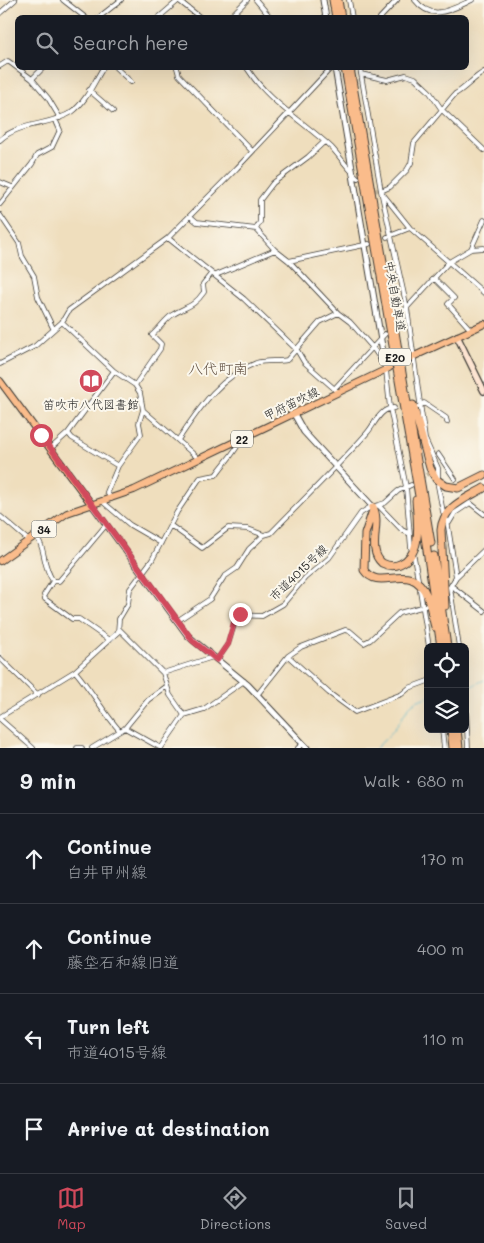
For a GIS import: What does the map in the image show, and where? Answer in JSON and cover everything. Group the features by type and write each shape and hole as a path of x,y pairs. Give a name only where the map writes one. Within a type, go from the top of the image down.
{"highway":[{"path":"333,0 336,15"},
{"path":"338,0 340,15"},
{"name":"中央自動車道","path":"345,70 429,560 439,643"},
{"name":"中央自動車道","path":"350,70 399,348 447,643"},
{"path":"399,348 432,474 441,484 452,488 464,486 484,475"},
{"path":"376,506 377,558 385,565 400,564 413,551 417,529 415,492 403,404"},
{"path":"448,643 442,524 446,514 453,506 484,488"},
{"path":"376,506 364,534 364,570 374,578 403,576 413,579 422,586 430,605 439,643"},
{"path":"451,733 453,748"},
{"path":"457,733 459,748"}],"main road":[{"path":"410,358 484,324"},
{"path":"457,336 484,391"},
{"name":"甲府笛吹線","path":"92,505 112,499 199,459 294,414 336,391 387,368"},
{"path":"0,381 92,505"},
{"name":"34","path":"0,561 67,513 92,505"}],"street":[{"path":"0,13 15,0"},
{"path":"63,0 82,15"},
{"path":"102,15 121,0"},
{"path":"162,15 179,0 197,15"},
{"path":"232,15 247,0"},
{"path":"256,0 268,15"},
{"path":"323,0 326,15"},
{"path":"349,0 352,15"},
{"path":"383,15 397,0"},
{"path":"415,0 422,10 436,14 472,0"},
{"path":"0,66 8,61 15,66"},
{"path":"0,204 37,155 52,147 60,130 48,98 32,79 20,70"},
{"path":"32,79 41,70"},
{"path":"0,140 20,129 57,119 73,111 102,70"},
{"path":"118,70 131,82"},
{"path":"178,70 179,75 252,151"},
{"path":"249,70 263,89 273,96 287,113 324,142 356,176"},
{"path":"0,364 35,346 62,322 69,310 168,238 252,151 323,70"},
{"path":"335,70 356,176 406,487 408,534 411,548"},
{"path":"361,70 379,191 388,236 407,308 410,358 419,407 426,439 438,478"},
{"path":"379,191 390,187 407,170 412,163 414,143 455,94 464,89 474,77 484,72"},
{"path":"362,74 386,80 410,76 429,92 442,110 484,150"},
{"path":"89,90 113,111"},
{"path":"256,229 261,216 258,206 260,200 273,183 308,157 324,142"},
{"path":"0,182 12,187"},
{"path":"379,191 410,228 484,293"},
{"path":"0,215 19,243 22,256 34,276 38,297 53,328"},
{"path":"190,216 197,222 256,229 338,313 350,322 373,348 387,368"},
{"path":"471,249 484,220"},
{"path":"388,236 410,228"},
{"path":"168,238 183,252 196,259 297,350 304,362 336,391 385,334"},
{"path":"289,261 367,245"},
{"path":"403,312 449,262 471,249 484,248"},
{"path":"135,385 160,348 161,344 152,335 173,315 190,308 202,296 204,292 202,284 214,275 275,250"},
{"path":"434,278 454,298 448,304 470,330"},
{"path":"178,440 194,415 216,389 256,363 287,360 320,322 338,313"},
{"path":"62,322 114,371 135,385 140,393 143,410 139,423 141,434 118,466 108,488 112,499"},
{"path":"50,449 68,433 114,371"},
{"path":"419,407 424,404 446,418 446,422"},
{"path":"177,621 210,599 224,577 237,568 249,549 264,535 271,533 368,433 382,413 392,408"},
{"path":"143,410 199,459"},
{"path":"294,414 304,432 336,466 376,506 408,534"},
{"path":"68,433 72,438 118,466"},
{"path":"33,748 0,718 75,671 119,629 119,619 128,604 130,589 152,560 170,525 200,478 216,475 227,458 238,447 242,438"},
{"path":"438,454 448,470 453,473 455,479"},
{"path":"436,469 448,470"},
{"path":"376,506 411,485"},
{"path":"438,486 443,512"},
{"path":"103,502 130,525 161,543"},
{"path":"456,577 448,522 455,513 470,502 484,514"},
{"path":"92,505 193,641 244,681 302,747"},
{"name":"市道4015号線","path":"215,658 228,644 237,615 262,616 283,604 305,578 329,558 361,513 376,506"},
{"path":"0,516 28,540"},
{"path":"53,581 59,581 106,524"},
{"path":"170,525 202,548 228,528 248,529 264,535"},
{"path":"36,534 43,544 44,566 53,581"},
{"path":"458,643 450,585 484,550"},
{"path":"414,557 418,579"},
{"path":"53,581 44,595 45,598 72,619 79,619 109,640"},
{"path":"450,585 484,611"},
{"path":"420,590 425,606 429,643"},
{"path":"257,695 288,656 302,648 345,630 350,630 364,642 370,640 399,613 425,606"},
{"path":"119,629 163,673 175,704 184,716"},
{"path":"288,656 329,693 355,712 402,694 409,688 424,682"},
{"path":"0,658 38,694"},
{"path":"163,673 215,658"},
{"path":"75,671 96,696 101,709 120,731"},
{"path":"125,728 160,748 184,716 204,709 244,681"},
{"path":"92,748 125,728 148,700 167,686"},
{"path":"442,733 444,748"},
{"path":"467,733 468,748"},
{"path":"77,748 82,748"}],"waterway":[{"path":"469,688 484,680"},
{"path":"376,748 393,731 407,709 415,702 424,698"}],"tunnel":[{"path":"370,186 378,191"},
{"path":"395,322 403,312"},
{"path":"411,485 432,471"}],"place":[{"name":"笛吹市八代図書館","path":"91,381"}],"district":[{"name":"八代町南","path":"218,368"}],"route":[{"path":"41,435 193,641 217,660 224,652 235,619 240,614"}]}
